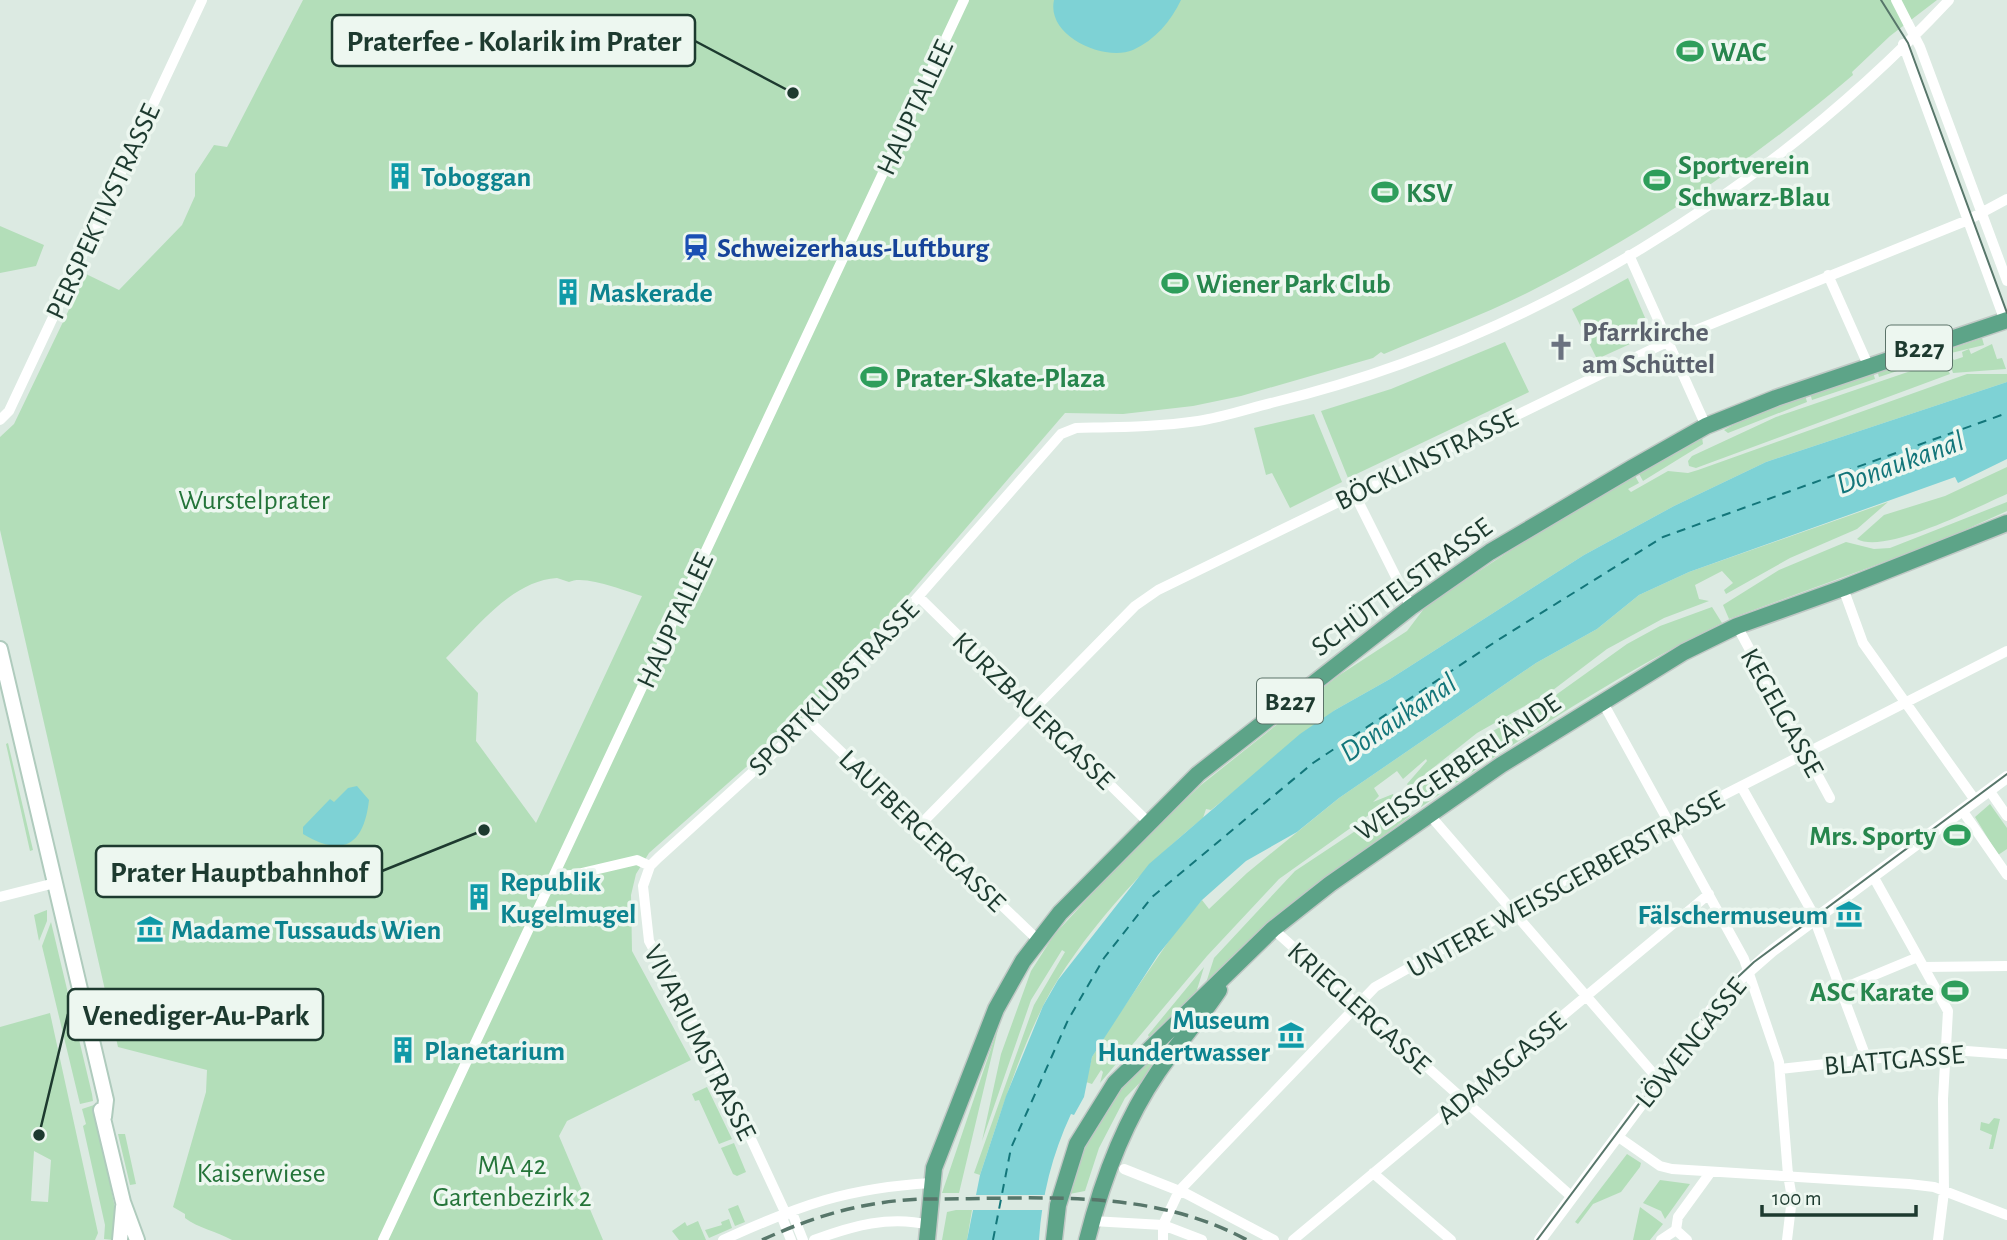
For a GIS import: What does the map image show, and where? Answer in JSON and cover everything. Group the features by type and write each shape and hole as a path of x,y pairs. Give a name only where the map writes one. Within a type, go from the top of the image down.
{"main road":[{"name":"SCHÜTTELSTRASSE","path":"928,1233 931,1183 939,1154 996,1009 1038,940 1198,774 1411,607 1490,552 1706,426 1868,365 2006,323"},
{"name":"WEISSGERBERLÄNDE","path":"1054,1240 1058,1205 1077,1144 1100,1102 1152,1044 1228,976 1273,929 1429,813 1602,701 1684,652 1737,626 1843,588 2007,523"},
{"path":"0,650 39,813 51,885 106,1100 104,1116 123,1202 137,1240"},
{"path":"1087,1240 1110,1163 1137,1107 1158,1072 1206,1010 1228,976"},
{"path":"120,1240 123,1202"}],"street":[{"name":"PERSPEKTIVSTRASSE","path":"0,420 9,411 202,0"},
{"name":"HAUPTALLEE","path":"383,1240 964,0"},
{"path":"1896,0 1914,34 2007,282"},
{"path":"1706,426 1629,256 1718,197 1813,128 1949,0"},
{"path":"1903,44 2006,323"},
{"name":"BÖCKLINSTRASSE","path":"919,826 1135,606 1158,590 1669,341 1968,220 2007,200"},
{"name":"SPORTKLUBSTRASSE","path":"650,866 809,721 1061,434 1076,428 1132,427 1200,421 1357,379 1438,349 1525,310 1629,256"},
{"path":"1828,275 1868,365"},
{"path":"1354,493 1411,607"},
{"path":"1843,588 1863,643 1975,800"},
{"name":"KURZBAUERGASSE","path":"919,597 1149,823"},
{"name":"KEGELGASSE","path":"1737,626 1830,798"},
{"name":"UNTERE WEISSGERBERSTRASSE","path":"1163,1225 1179,1191 1355,1004 1375,987 1669,824 2007,651"},
{"path":"1602,701 1748,970 1780,1069 1792,1198 1787,1240"},
{"name":"LAUFBERGERGASSE","path":"809,721 1038,940"},
{"name":"LÖWENGASSE","path":"1540,1240 1719,998 1748,970 2007,777"},
{"path":"1741,786 1815,919 1867,1059"},
{"path":"1989,790 2007,816"},
{"path":"1962,810 2007,875"},
{"path":"1429,813 1658,1079"},
{"path":"554,876 573,875 637,860 650,866"},
{"name":"VIVARIUMSTRASSE","path":"650,866 643,886 649,941 723,1080 785,1212 783,1220 791,1240"},
{"path":"1873,876 1948,1011 1944,1192 1938,1240"},
{"path":"0,897 51,885"},
{"name":"ADAMSGASSE","path":"1293,1240 1709,894"},
{"name":"KRIEGLERGASSE","path":"1273,929 1572,1197"},
{"path":"1841,989 1921,962 2007,966"},
{"name":"BLATTGASSE","path":"1780,1069 1946,1051 2007,1054"},
{"path":"1617,1136 1660,1166 1710,1173 1778,1177 1788,1175 1934,1187 2007,1215"},
{"path":"1124,1169 1179,1191 1274,1240"},
{"path":"1373,1173 1451,1240"},
{"path":"1661,1240 1676,1230 1678,1217 1710,1173"},
{"path":"723,1240 785,1212 868,1188 931,1183"},
{"name":"VIVARIUMSTRASSE","path":"785,1212 793,1215 803,1240"},
{"path":"814,1240 847,1228 909,1220 928,1233"},
{"path":"1092,1221 1163,1225 1202,1240"},
{"path":"1163,1225 1163,1240"},
{"path":"1676,1230 1687,1240"}],"green space":[{"path":"303,0 1937,0 1890,36 1852,72 1853,75 1816,106 1739,165 1658,219 1513,300 1384,354 1381,352 1373,358 1241,396 1193,406 1123,414 1065,413 805,715 649,853 636,874 631,895 632,951 691,1060 567,1121 559,1136 603,1240 232,1240 190,1221 185,1218 185,1214 173,1207 206,1092 207,1070 118,1047 0,530 0,437 14,424 86,274 119,290 182,225 195,196 195,174 214,145 227,147","holes":["557,578 569,582 584,580 642,596 536,823 476,741 478,693 446,658 510,597 540,581"]},
{"path":"0,226 44,245 36,266 0,273"},
{"path":"1628,278 1652,334 1597,359 1572,309"},
{"path":"1982,338 1984,345 1947,354 1947,350"},
{"path":"1505,342 1529,392 1348,478 1321,411 1391,389"},
{"path":"1992,344 1997,359 2002,358 2006,369 1953,373 1948,357 1951,356 1954,360 1963,357 1962,352 1969,349 1971,354"},
{"path":"1938,351 1937,358 1879,377 1877,370"},
{"path":"1943,360 1950,374 1696,468 1689,466 1688,461 1692,456 1776,417"},
{"path":"1873,372 1875,379 1812,400 1810,393"},
{"path":"1967,374 2007,374 2007,382 1766,462 1674,506 1584,555 1390,679 1335,710 1211,810 1206,809 1203,818 1159,857 1115,903 1058,979 1025,1045 980,1175 974,1173 1034,1005 1065,952 1062,950 1031,1000 982,1141 1001,1054 1031,971 1054,935 1125,858 1201,785 1338,676 1407,631 1426,606 1566,514 1634,474 1639,483 1628,489 1631,492 1668,471 1688,473 1698,470"},
{"path":"1805,395 1807,402 1728,433 1724,430 1755,413"},
{"path":"1314,414 1342,482 1290,508 1272,473 1266,475 1254,428"},
{"path":"1702,437 1703,444 1643,481 1638,472"},
{"path":"2007,467 2007,494 1909,535 1888,541 1870,542 1857,539 1884,515 1945,496"},
{"path":"1888,502 1857,529 1790,558 1726,594 1724,590 1733,583 1722,571 1695,585 1699,599 1709,601 1664,618 1607,649 1553,690 1477,733 1409,787 1407,784 1426,759 1403,779 1397,771 1374,788 1379,796 1373,802 1393,794 1394,797 1279,879 1207,956 1100,1083 1103,1072 1101,1070 1092,1084 1086,1082 1092,1057 1113,1023 1179,926 1202,900 1209,909 1247,873 1339,798 1536,663 1597,629 1639,595 1689,572"},
{"path":"2007,502 2007,511 1936,543 1729,619 1723,605 1779,570 1846,542 1874,549 1890,548"},
{"path":"1712,607 1722,623 1644,664 1568,709 1421,807 1410,793 1479,738 1539,707 1627,644 1660,626"},
{"path":"8,743 33,850 30,851 6,744"},
{"path":"1399,802 1410,816 1278,916 1206,983 1214,958 1295,871"},
{"path":"1990,804 2007,828 2007,849 1998,855 1975,817"},
{"path":"47,910 47,921 39,941 34,915"},
{"path":"51,922 92,1094 93,1101 80,1104 42,946"},
{"path":"1204,967 1196,993 1149,1037 1148,1035"},
{"path":"50,1013 98,1233 95,1240 0,1240 0,1027","holes":["34,1151 51,1160 48,1202 31,1201"]},
{"path":"1192,1014 1161,1061 1125,1098 1099,1148 1085,1191 1064,1195 1083,1142 1127,1078"},
{"path":"999,1025 959,1193 942,1193"},
{"path":"707,1087 732,1139 719,1144 699,1100 695,1101 692,1094"},
{"path":"94,1105 116,1213 114,1240 104,1239 105,1225 83,1126 86,1124 82,1109"},
{"path":"1994,1118 2000,1119 1993,1149 1989,1149 1992,1135 1980,1130 1981,1122 1989,1124"},
{"path":"118,1134 125,1134 136,1184 130,1185"},
{"path":"734,1143 746,1172 737,1176 733,1174 721,1148"},
{"path":"1627,1154 1641,1163 1621,1192 1593,1204 1578,1224 1575,1222"},
{"path":"1660,1180 1690,1184 1665,1219 1661,1211 1643,1203"},
{"path":"738,1205 745,1222 735,1226 728,1209"},
{"path":"1640,1207 1663,1224 1650,1240 1633,1240"},
{"path":"972,1210 967,1240 942,1240 947,1212"},
{"path":"729,1219 732,1228 709,1238 705,1230 722,1225 721,1222"},
{"path":"698,1221 706,1240 679,1240 672,1231 685,1222 687,1226"}],"water":[{"path":"1054,0 1181,0 1155,35 1141,46 1121,53 1093,49 1068,35 1059,25 1054,13"},
{"name":"Donaukanal","path":"2007,382 2007,459 1958,483 1955,477 1689,572 1639,595 1597,629 1536,663 1339,798 1297,832 1246,861 1202,900 1158,955 1092,1057 1084,1097 1074,1115 1071,1114 1053,1160 1045,1191 1039,1240 967,1240 980,1175 1006,1096 1043,1006 1058,980 1149,864 1300,734 1584,555 1674,506 1766,462"},
{"path":"357,786 369,800 362,828 356,837 340,846 329,845 303,834 303,827 330,799 334,802 348,788"}],"pier":[{"path":"971,1195 1047,1195 1044,1210 968,1210"}],"ferry route":[{"path":"993,1240 1011,1148 1068,1020 1104,958 1152,897 1313,763 1498,640 1663,537 2007,413"}],"tram line":[{"path":"1881,0 1908,43 2007,313"},
{"path":"1537,1240 1724,990 1754,962 2007,774"}],"railway":[{"path":"762,1240 819,1217 878,1203 919,1199 1045,1198 1128,1203 1168,1211 1208,1222 1247,1240"}],"place":[{"name":"WAC","path":"1690,51"},
{"name":"Praterfee - Kolarik im Prater","path":"793,93"},
{"name":"Toboggan","path":"400,176"},
{"name":"Sportverein Schwarz-Blau","path":"1657,180"},
{"name":"KSV","path":"1385,192"},
{"name":"Schweizerhaus-Luftburg","path":"696,247"},
{"name":"Wiener Park Club","path":"1175,283"},
{"name":"Maskerade","path":"568,292"},
{"name":"Pfarrkirche am Schüttel","path":"1561,347"},
{"name":"Prater-Skate-Plaza","path":"874,377"},
{"name":"Prater Hauptbahnhof","path":"484,830"},
{"name":"Mrs. Sporty","path":"1957,835"},
{"name":"Republik Kugelmugel","path":"479,897"},
{"name":"Fälschermuseum","path":"1849,914"},
{"name":"Madame Tussauds Wien","path":"150,929"},
{"name":"ASC Karate","path":"1955,991"},
{"name":"Museum Hundertwasser","path":"1291,1035"},
{"name":"Planetarium","path":"403,1050"},
{"name":"Venediger-Au-Park","path":"39,1135"}],"park label":[{"name":"Wurstelprater","path":"254,499"},
{"name":"Kaiserwiese","path":"261,1172"},
{"name":"MA 42 Gartenbezirk 2","path":"512,1180"}]}
